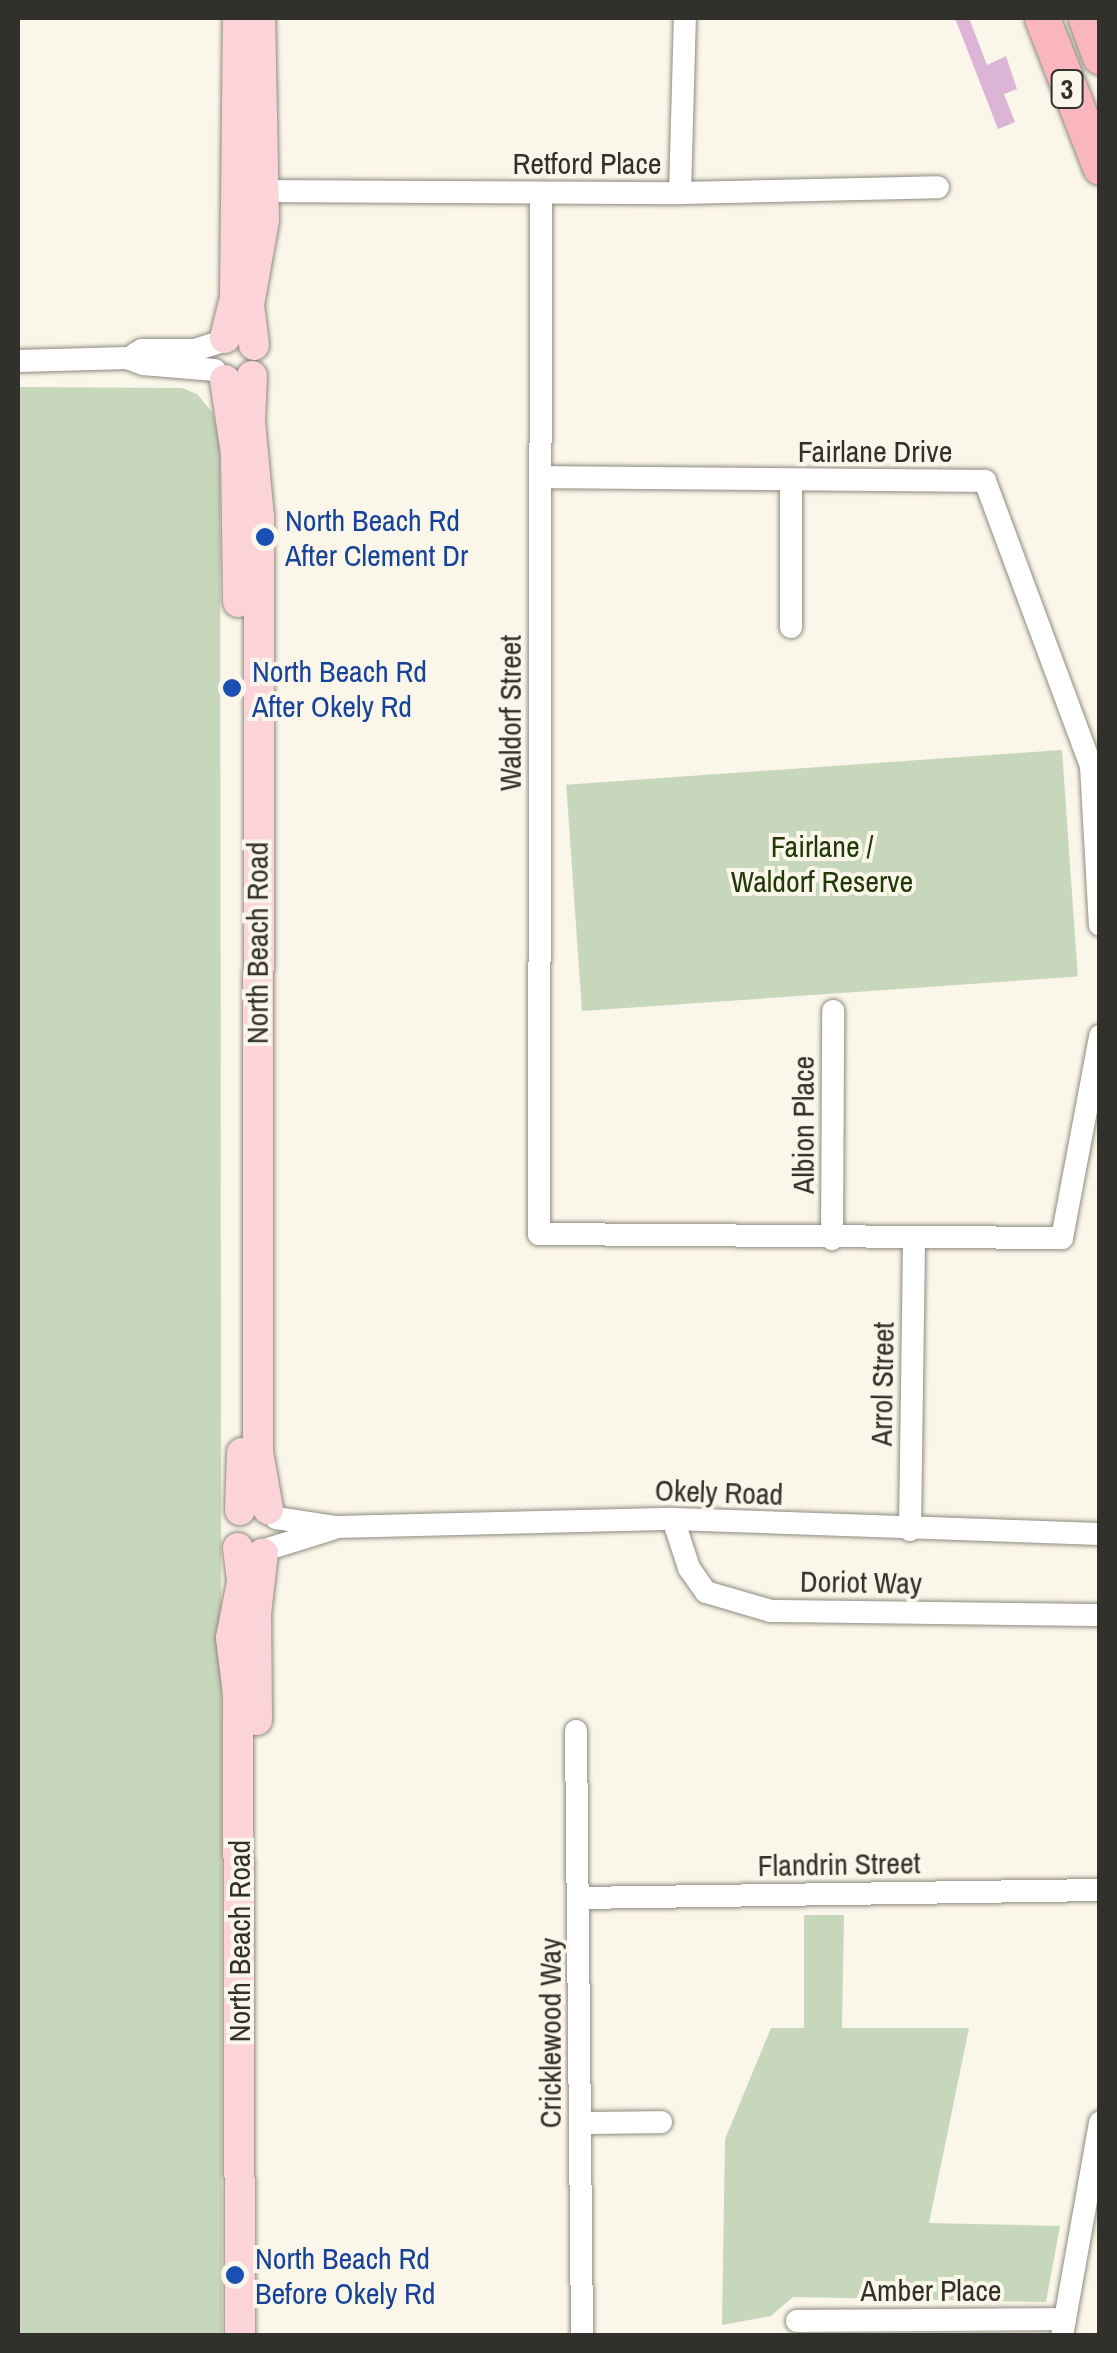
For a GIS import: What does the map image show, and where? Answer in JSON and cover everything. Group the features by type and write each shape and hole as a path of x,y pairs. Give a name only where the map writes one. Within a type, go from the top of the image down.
{"highway":[{"name":"3","path":"1042,18 1098,162"},
{"name":"3","path":"1086,18 1099,55"}],"main road":[{"name":"North Beach Road","path":"238,18 250,191"},
{"name":"North Beach Road","path":"260,18 250,191 235,298 232,359 250,422 259,517 256,1614 260,2336"},
{"name":"North Beach Road","path":"240,2336 238,1694 231,1638 242,1582 259,1531"}],"street":[{"path":"680,193 684,18"},
{"name":"Retford Place","path":"250,191 680,193 938,188"},
{"name":"Waldorf Street","path":"541,193 539,1234 832,1239"},
{"path":"18,361 127,358 144,364 232,359"},
{"name":"Fairlane Drive","path":"541,476 985,481 1090,766 1100,925"},
{"path":"790,481 790,627"},
{"name":"Albion Place","path":"832,1239 833,1011"},
{"path":"832,1239 1062,1238 1100,1036"},
{"name":"Arrol Street","path":"910,1530 914,1239"},
{"name":"Okely Road","path":"259,1531 673,1519 1100,1534"},
{"name":"Doriot Way","path":"673,1519 689,1568 706,1592 771,1611 1100,1615"},
{"name":"Cricklewood Way","path":"576,1731 582,2336"},
{"name":"Flandrin Street","path":"579,1898 1100,1890"},
{"path":"580,2122 662,2122"},
{"path":"1063,2327 1100,2122"},
{"name":"Amber Place","path":"797,2321 1063,2327"}],"green space":[{"path":"18,387 182,388 197,394 212,412 220,441 222,2335 18,2336"},
{"name":"Fairlane / Waldorf Reserve","path":"1062,750 1078,976 582,1011 566,785"},
{"path":"804,1915 844,1915 842,2028 969,2028 929,2223 1060,2226 1046,2302 793,2297 771,2316 722,2325 725,2139 771,2028 804,2028"}],"building":[{"path":"955,18 969,18 987,65 1006,56 1017,89 1004,94 1015,122 998,129"}],"place":[{"name":"North Beach Rd After Clement Dr","path":"265,537"},
{"name":"North Beach Rd After Okely Rd","path":"232,688"},
{"name":"North Beach Rd Before Okely Rd","path":"235,2275"}]}
